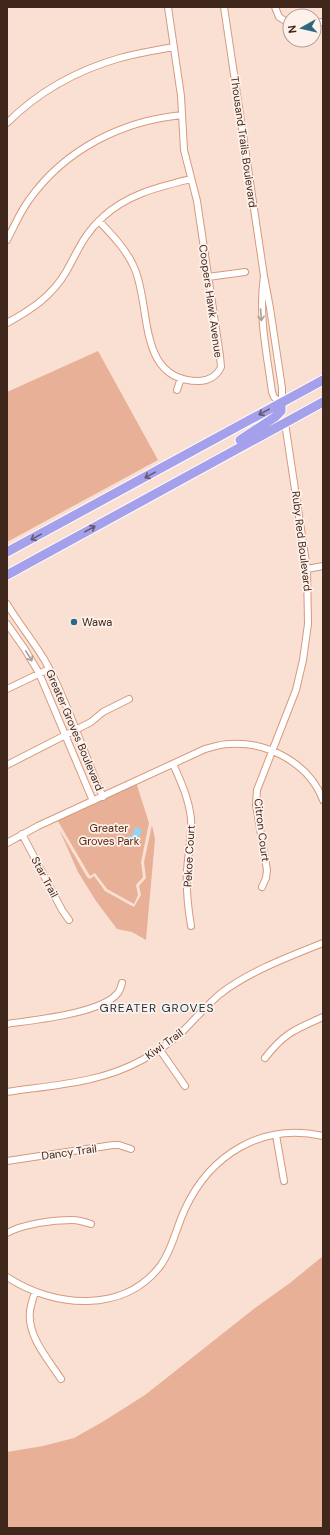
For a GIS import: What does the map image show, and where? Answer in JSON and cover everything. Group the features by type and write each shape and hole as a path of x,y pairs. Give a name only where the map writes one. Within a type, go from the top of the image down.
{"highway":[{"path":"7,552 323,380"},
{"path":"7,575 323,402"},
{"path":"162,490 165,483 169,479 247,437 275,417 280,411 281,403"}],"street":[{"name":"Coopers Hawk Avenue","path":"99,221 123,248 136,271 141,287 149,338 153,352 165,368 181,378 195,381 206,380 216,374 221,367 197,201 184,150 181,96 168,7"},
{"name":"Thousand Trails Boulevard","path":"224,7 283,393 281,403 274,397 272,392 267,356 261,309 264,276"},
{"path":"275,7 279,17 282,19"},
{"path":"7,123 40,96 60,83 85,70 121,57 174,47"},
{"path":"7,240 22,211 34,194 48,177 73,155 96,141 119,130 150,120 182,115"},
{"path":"7,323 32,309 51,293 66,272 79,246 99,221 117,206 138,194 191,179"},
{"path":"208,277 245,272"},
{"path":"267,356 277,355"},
{"path":"177,390 181,378"},
{"name":"Ruby Red Boulevard","path":"272,751 292,700 303,660 308,624 307,568 285,423"},
{"path":"307,568 323,566"},
{"name":"Greater Groves Boulevard","path":"7,604 33,641 49,669 76,730 102,797"},
{"name":"Greater Groves Boulevard","path":"7,624 39,673 93,801"},
{"path":"7,689 49,669"},
{"path":"7,765 91,722 103,712 129,699"},
{"name":"Greater Groves Boulevard","path":"7,842 38,826 205,749 228,744 241,744 272,751 290,760 312,781 322,797"},
{"name":"Citron Court","path":"262,887 266,878 267,870 256,796 272,751"},
{"name":"Pekoe Court","path":"173,764 185,792 190,818 191,841 187,884 188,910 191,926"},
{"name":"Star Trail","path":"22,834 62,910 69,920"},
{"name":"Kiwi Trail","path":"7,1092 90,1080 122,1070 160,1050 184,1030 205,1007 234,984 262,968 323,943"},
{"path":"7,1024 54,1017 94,1007 105,1003 117,995 122,983"},
{"path":"265,1058 274,1046 286,1035 323,1017"},
{"path":"160,1050 185,1086"},
{"path":"7,1277 35,1292 63,1300 89,1302 100,1301 118,1296 139,1285 155,1271 166,1256 174,1240 185,1209 199,1184 222,1159 238,1147 249,1142 276,1135 308,1134 323,1136"},
{"path":"276,1135 284,1181"},
{"name":"Dancy Trail","path":"7,1161 114,1145 132,1149"},
{"path":"7,1233 19,1228 58,1221 70,1220 91,1224"},
{"path":"35,1292 30,1313 32,1330 39,1346 61,1379"}],"green space":[{"path":"98,351 158,460 7,542 7,392"},
{"name":"Greater Groves Park","path":"136,782 149,823 141,862 143,877 136,885 138,895 134,904 107,889 95,873 90,876 56,818"},
{"path":"152,825 155,839 146,940 132,932 117,929 96,901 78,872 59,829 87,877 90,879 94,876 105,891 134,907 141,895 139,886 146,878 144,862"},
{"path":"323,1256 323,1528 7,1528 7,1452 43,1446 74,1438 104,1421 145,1395"}],"water":[{"path":"135,827 142,830 138,841 130,844 126,837 133,835"}],"place":[{"name":"Wawa","path":"74,622"}],"district":[{"name":"GREATER GROVES","path":"157,1008"}]}
